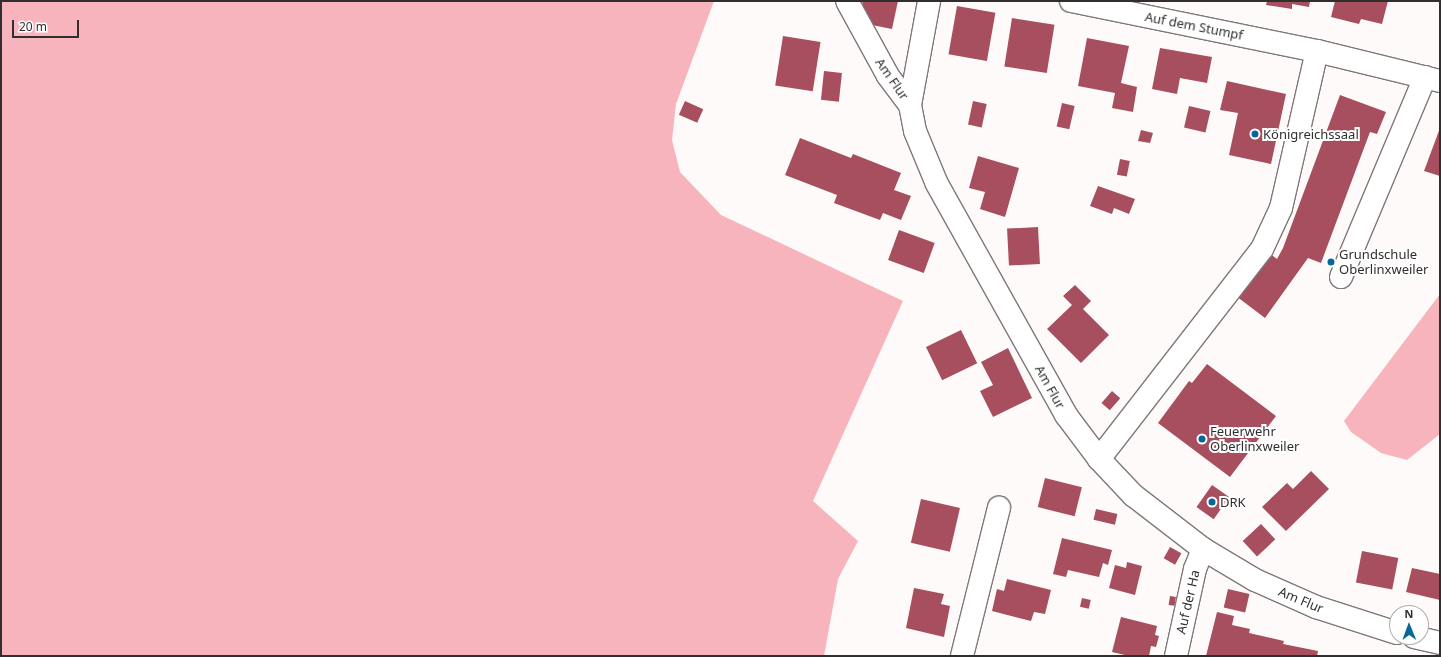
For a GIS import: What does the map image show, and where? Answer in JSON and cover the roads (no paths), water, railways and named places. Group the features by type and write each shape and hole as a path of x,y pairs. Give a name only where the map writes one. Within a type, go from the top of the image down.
{"street":[{"name":"Am Flur","path":"847,1 888,76 910,105 915,132 937,184 1066,415 1100,459 1133,495 1203,549 1255,580 1316,607 1389,630"},
{"path":"910,105 929,1"},
{"name":"Auf dem Stumpf","path":"1071,1 1317,51 1433,79"},
{"path":"1100,459 1262,249 1281,208 1317,51"},
{"path":"1341,277 1433,79"},
{"path":"962,656 999,508"},
{"name":"Auf der Ha","path":"1176,656 1196,569 1203,549"},
{"path":"1429,640 1440,643"}],"place":[{"name":"Königreichssaal","path":"1255,134"},
{"name":"Grundschule Oberlinxweiler","path":"1331,262"},
{"name":"Feuerwehr Oberlinxweiler","path":"1202,439"},
{"name":"DRK","path":"1212,502"}]}
